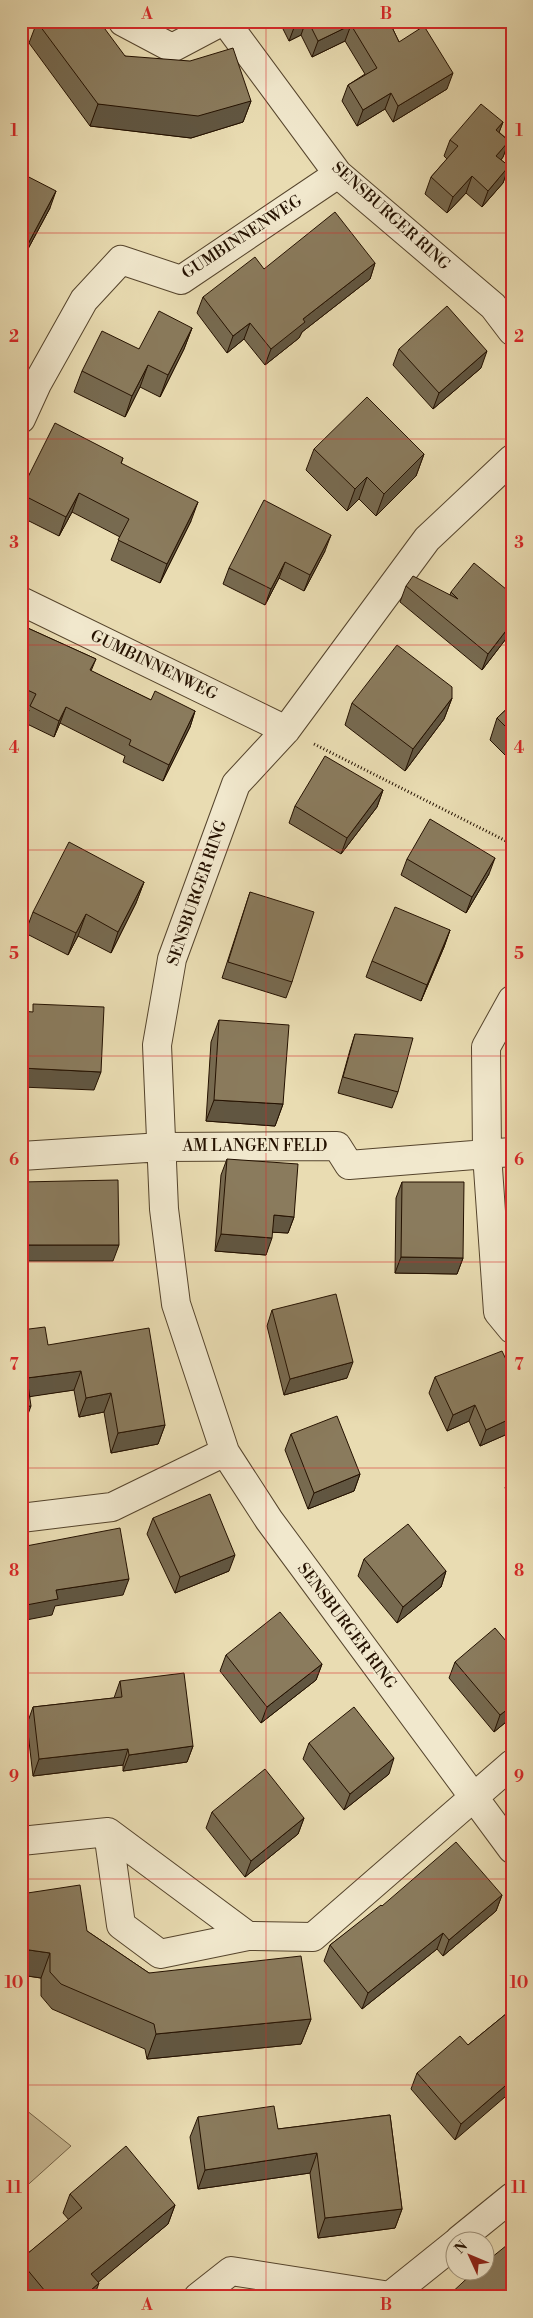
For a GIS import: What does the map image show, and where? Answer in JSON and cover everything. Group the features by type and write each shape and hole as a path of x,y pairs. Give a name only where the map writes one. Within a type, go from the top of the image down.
{"street":[{"name":"SENSBURGER RING","path":"123,22 172,48 224,21 338,174 493,306 512,331"},
{"name":"GUMBINNENWEG","path":"21,419 37,384 84,300 121,260 181,280 338,174"},
{"name":"SENSBURGER RING","path":"512,459 427,539 286,730 236,784 172,959 157,1045 164,1209 176,1304 225,1452 275,1528 512,1850"},
{"name":"GUMBINNENWEG","path":"21,600 286,730"},
{"path":"512,1000 486,1047 500,1153 498,1312 512,1329"},
{"name":"AM LANGEN FELD","path":"162,1147 337,1146 349,1165 500,1153"},
{"path":"21,1156 162,1147"},
{"path":"21,1518 112,1507 225,1452"},
{"path":"108,1832 122,1926 160,1954 248,1936 313,1937 512,1764"},
{"path":"21,1841 108,1832 248,1936"},
{"path":"471,2230 512,2197"},
{"path":"207,2294 231,2271 390,2297 446,2251"}],"path":[{"path":"286,730 512,844"}],"shaded area":[{"path":"21,2106 71,2146 21,2191"}],"building":[{"path":"99,21 125,56 190,61 233,48 251,101 198,116 98,104 37,22"},
{"path":"293,21 302,21 295,25"},
{"path":"308,21 389,21 399,42 424,26 453,73 398,106 391,93 363,110 348,85 377,68 351,25 318,41"},
{"path":"481,104 503,122 496,130 509,141 496,156 509,166 488,191 472,176 453,197 431,177 458,146 450,140"},
{"path":"21,173 56,191 28,244 21,240"},
{"path":"335,212 375,263 303,319 305,322 271,349 250,323 233,336 203,297 255,257 264,269"},
{"path":"447,306 487,351 439,393 399,349"},
{"path":"159,311 192,328 168,375 148,365 132,396 82,371 102,331 139,349"},
{"path":"367,397 424,454 384,494 367,477 355,489 314,449"},
{"path":"55,423 123,458 121,463 198,502 167,564 118,540 129,519 79,493 66,517 21,494"},
{"path":"264,500 331,535 310,575 285,562 271,589 229,568"},
{"path":"474,563 512,594 512,623 488,654 406,586 413,576 458,599 451,592"},
{"path":"21,625 96,659 90,670 151,700 155,691 195,711 169,765 129,745 131,740 66,707 59,721 30,706 36,694 21,687"},
{"path":"397,645 452,687 452,698 413,749 352,703"},
{"path":"512,704 512,733 497,718"},
{"path":"325,756 383,790 347,838 295,806"},
{"path":"430,819 495,858 472,897 407,859"},
{"path":"69,842 144,882 118,932 86,914 76,933 33,912"},
{"path":"250,892 314,912 292,982 228,962"},
{"path":"395,907 450,930 427,985 372,961"},
{"path":"33,1004 104,1007 101,1072 21,1068 21,1011 33,1012"},
{"path":"219,1020 289,1025 283,1104 214,1100"},
{"path":"355,1034 413,1038 398,1092 343,1077"},
{"path":"227,1159 298,1164 294,1217 274,1215 272,1238 221,1234"},
{"path":"118,1180 119,1245 21,1245 21,1182"},
{"path":"402,1182 464,1182 463,1258 401,1257"},
{"path":"336,1294 353,1362 290,1379 272,1310"},
{"path":"45,1327 48,1345 149,1328 165,1425 118,1433 111,1393 86,1398 81,1371 27,1378 31,1406 21,1407 21,1330"},
{"path":"502,1351 512,1372 512,1418 486,1430 475,1405 453,1415 435,1377"},
{"path":"337,1416 360,1474 314,1493 291,1434"},
{"path":"210,1494 235,1555 180,1577 153,1518"},
{"path":"408,1524 446,1571 403,1607 364,1559"},
{"path":"120,1528 129,1579 56,1590 58,1599 21,1606 21,1547"},
{"path":"280,1612 322,1664 267,1707 226,1655"},
{"path":"495,1628 512,1648 512,1706 500,1715 455,1662"},
{"path":"184,1673 193,1746 129,1755 128,1749 39,1759 33,1707 122,1697 120,1681"},
{"path":"354,1707 394,1758 350,1794 309,1743"},
{"path":"265,1769 304,1818 251,1861 212,1812"},
{"path":"456,1842 502,1895 449,1940 443,1933 368,1993 330,1945 382,1906"},
{"path":"80,1885 87,1931 149,1973 301,1956 311,2019 156,2034 154,2024 61,1984 50,1972 50,1953 22,1949 21,1894"},
{"path":"512,2009 512,2080 461,2124 417,2073 460,2036 468,2045"},
{"path":"274,2106 278,2129 390,2115 402,2209 325,2218 317,2153 205,2170 198,2117"},
{"path":"126,2146 175,2205 91,2274 99,2283 83,2297 50,2297 21,2262 21,2259 82,2208 70,2194"},
{"path":"512,2241 512,2297 447,2297 465,2280 496,2280 496,2254"}]}
